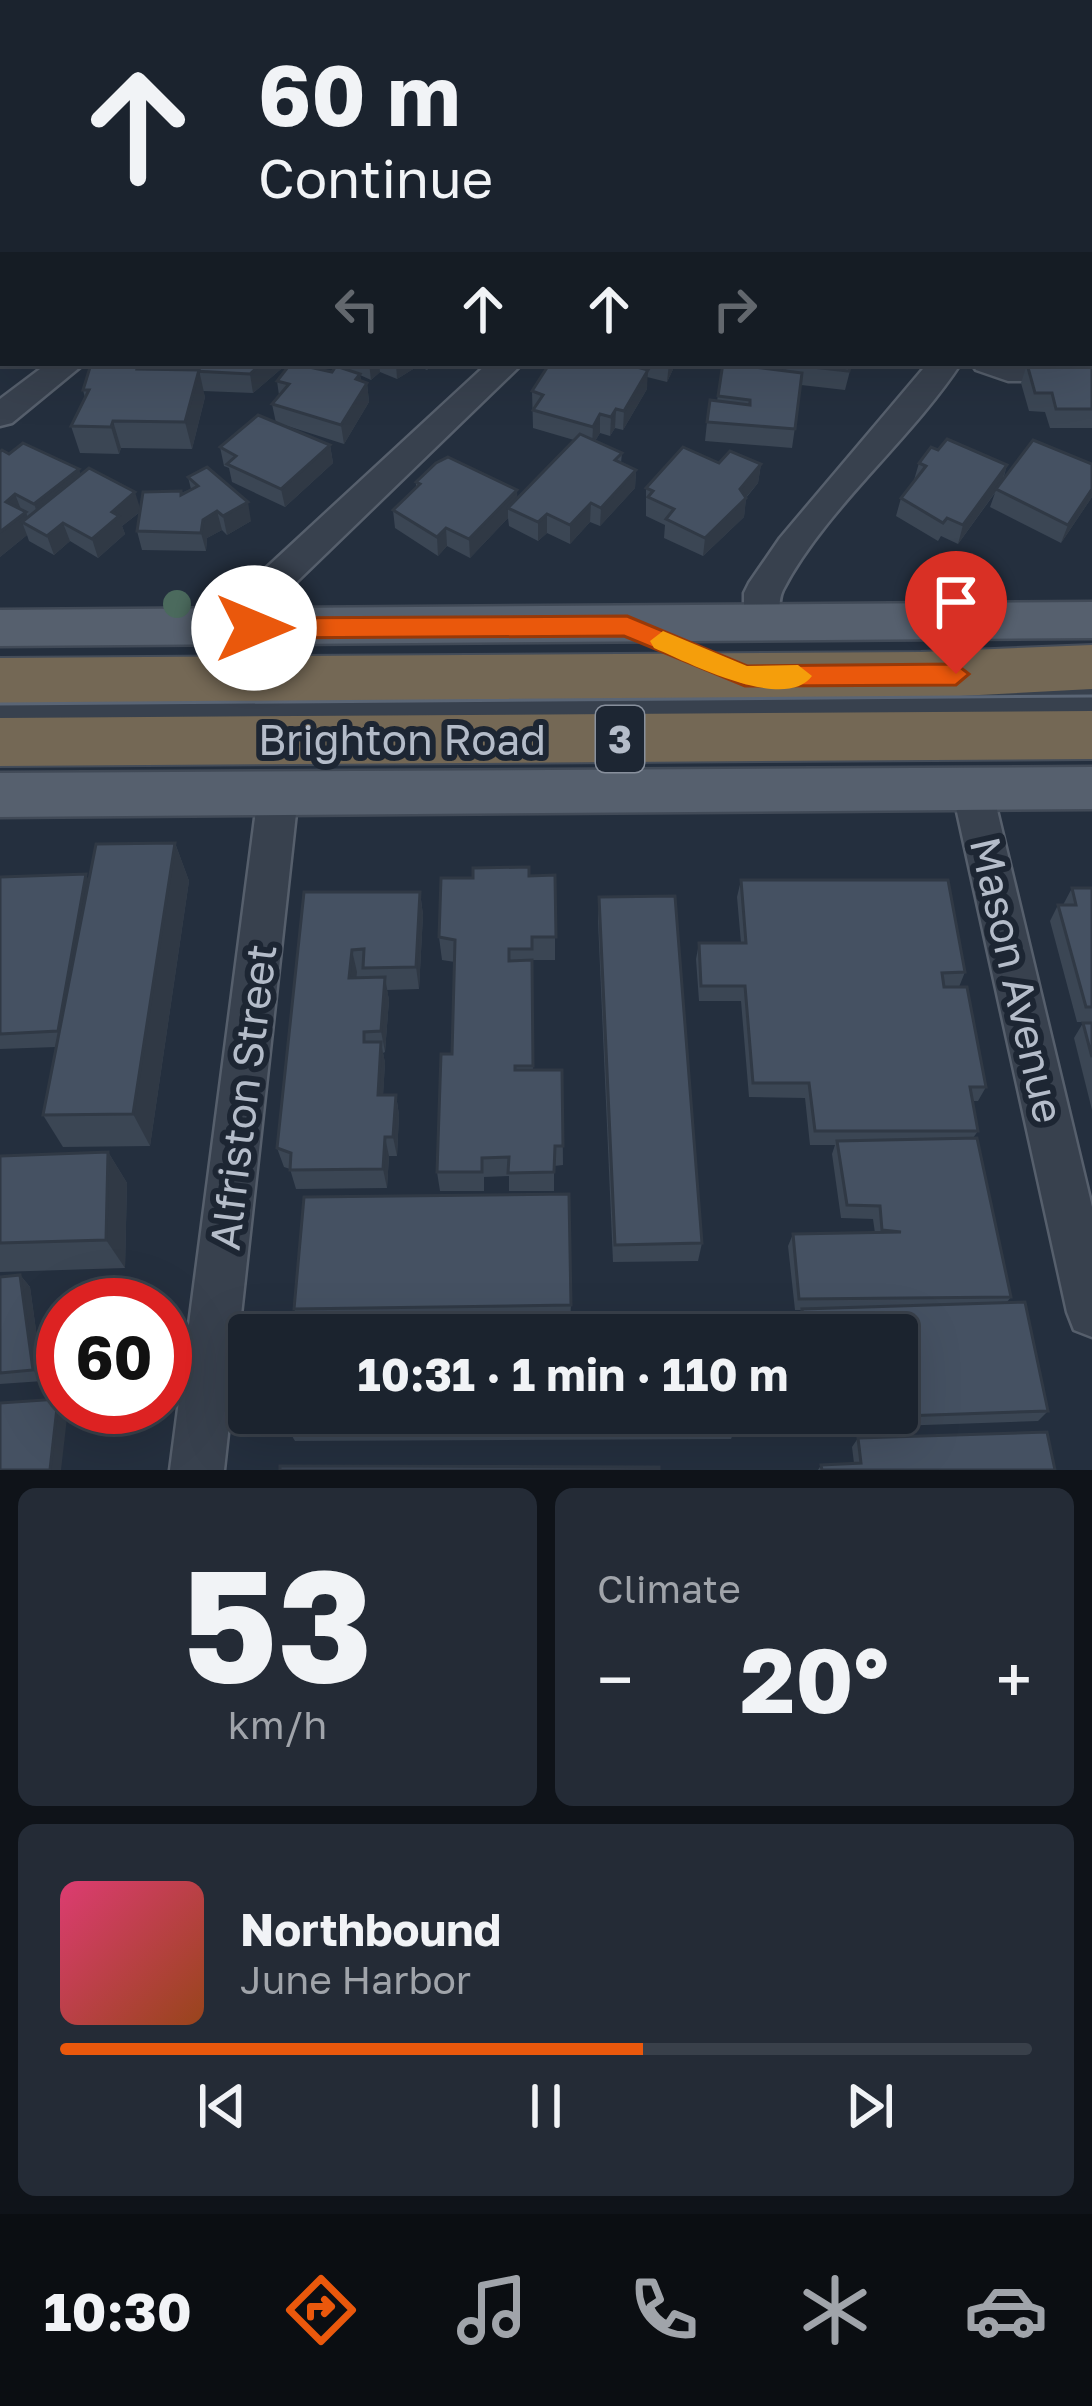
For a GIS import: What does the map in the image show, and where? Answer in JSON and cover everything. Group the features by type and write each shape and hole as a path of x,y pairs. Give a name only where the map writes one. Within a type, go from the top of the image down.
{"highway":[{"name":"Brighton Road","path":"328,709 753,650 990,674 1092,667"},
{"name":"Brighton Road","path":"0,681 123,711 328,709 1092,736"},
{"name":"Brighton Road","path":"5,777 123,711"}],"main road":[{"name":"Brighton Road","path":"753,650 1092,620"},
{"path":"0,628 627,626 753,650"},
{"path":"328,709 428,627"},
{"name":"Brighton Road","path":"5,777 278,795 1092,788"}],"street":[{"path":"0,415 65,366"},
{"path":"254,628 266,591 504,366"},
{"path":"753,650 762,593 793,547 943,366"},
{"path":"996,366 1092,370"},
{"path":"328,709 1092,704"},
{"path":"0,711 123,711"},
{"name":"Mason Avenue","path":"972,789 1092,1312"},
{"name":"Alfriston Street","path":"196,1470 278,795"}],"building":[{"path":"90,366 199,370 185,422 71,426 89,390 83,390"},
{"path":"158,366 259,366 250,374"},
{"path":"289,366 332,372 336,366 360,374 356,379 367,383 341,425 272,404 289,384 277,381"},
{"path":"548,366 648,370 624,411 616,409 611,417 600,414 593,427 533,410 543,395 532,391"},
{"path":"723,366 802,373 795,429 707,422 710,400 750,405 750,400 718,396"},
{"path":"804,366 850,366 849,371"},
{"path":"1028,366 1092,366 1092,409 1056,409 1052,393 1035,393"},
{"path":"258,415 330,445 281,489 227,464 236,456 220,447"},
{"path":"580,434 622,453 615,460 636,470 601,508 591,503 570,525 547,514 538,522 508,508"},
{"path":"947,439 1007,465 963,525 947,518 943,523 901,498 926,466 919,463 931,447 938,450"},
{"path":"1033,440 1092,464 1092,489 1068,525 996,489"},
{"path":"23,443 79,469 34,504 15,494 6,502 26,512 0,532 0,452 9,454"},
{"path":"683,447 719,463 730,451 761,464 740,489 746,498 705,538 666,519 674,509 648,497 653,491 646,488"},
{"path":"448,457 517,490 469,539 446,528 437,537 393,510 420,484 416,482"},
{"path":"207,467 248,502 223,516 217,511 203,520 201,533 137,531 143,492 181,491 181,495 198,486 188,477"},
{"path":"89,468 135,492 112,512 119,516 92,539 63,523 47,536 22,522"},
{"path":"175,843 133,1114 43,1115 96,844"},
{"path":"529,867 529,876 555,875 556,937 532,937 532,949 509,949 509,961 532,960 533,1066 515,1066 515,1070 562,1070 563,1146 555,1146 554,1172 508,1173 509,1157 482,1158 482,1172 437,1172 441,1054 452,1054 455,940 439,937 441,878 473,878 473,868"},
{"path":"86,874 58,1031 0,1034 0,877"},
{"path":"741,880 948,880 965,972 942,973 944,987 967,987 986,1087 970,1087 978,1131 815,1131 809,1083 753,1083 745,986 701,986 699,943 746,943"},
{"path":"1072,888 1092,888 1092,1007 1086,1007 1058,905 1076,905"},
{"path":"304,892 420,892 416,967 363,968 364,949 352,950 349,978 385,977 381,1031 364,1032 364,1042 381,1042 378,1095 396,1095 393,1137 385,1137 383,1169 290,1170 291,1153 277,1148"},
{"path":"675,896 702,1243 615,1245 599,897"},
{"path":"1083,1023 1092,1023 1092,1057"},
{"path":"977,1138 1011,1297 799,1299 793,1234 901,1232 882,1230 880,1206 847,1205 837,1141"},
{"path":"108,1152 106,1240 0,1243 0,1156"},
{"path":"569,1194 571,1305 294,1309 304,1197"},
{"path":"20,1275 33,1370 0,1373 0,1277"},
{"path":"1025,1302 1048,1411 918,1415 918,1314 803,1314 802,1309"},
{"path":"36,1401 36,1434 54,1434 50,1470 0,1470 0,1403"},
{"path":"1047,1432 1055,1470 822,1470 821,1465 861,1463 858,1438"},
{"path":"280,1466 659,1467 659,1470 280,1470"}],"tram line":[{"path":"0,704 1092,696"}],"slow traffic":[{"path":"663,641 745,676 798,676"}],"route":[{"path":"254,628 627,626 745,676 956,674"}]}
